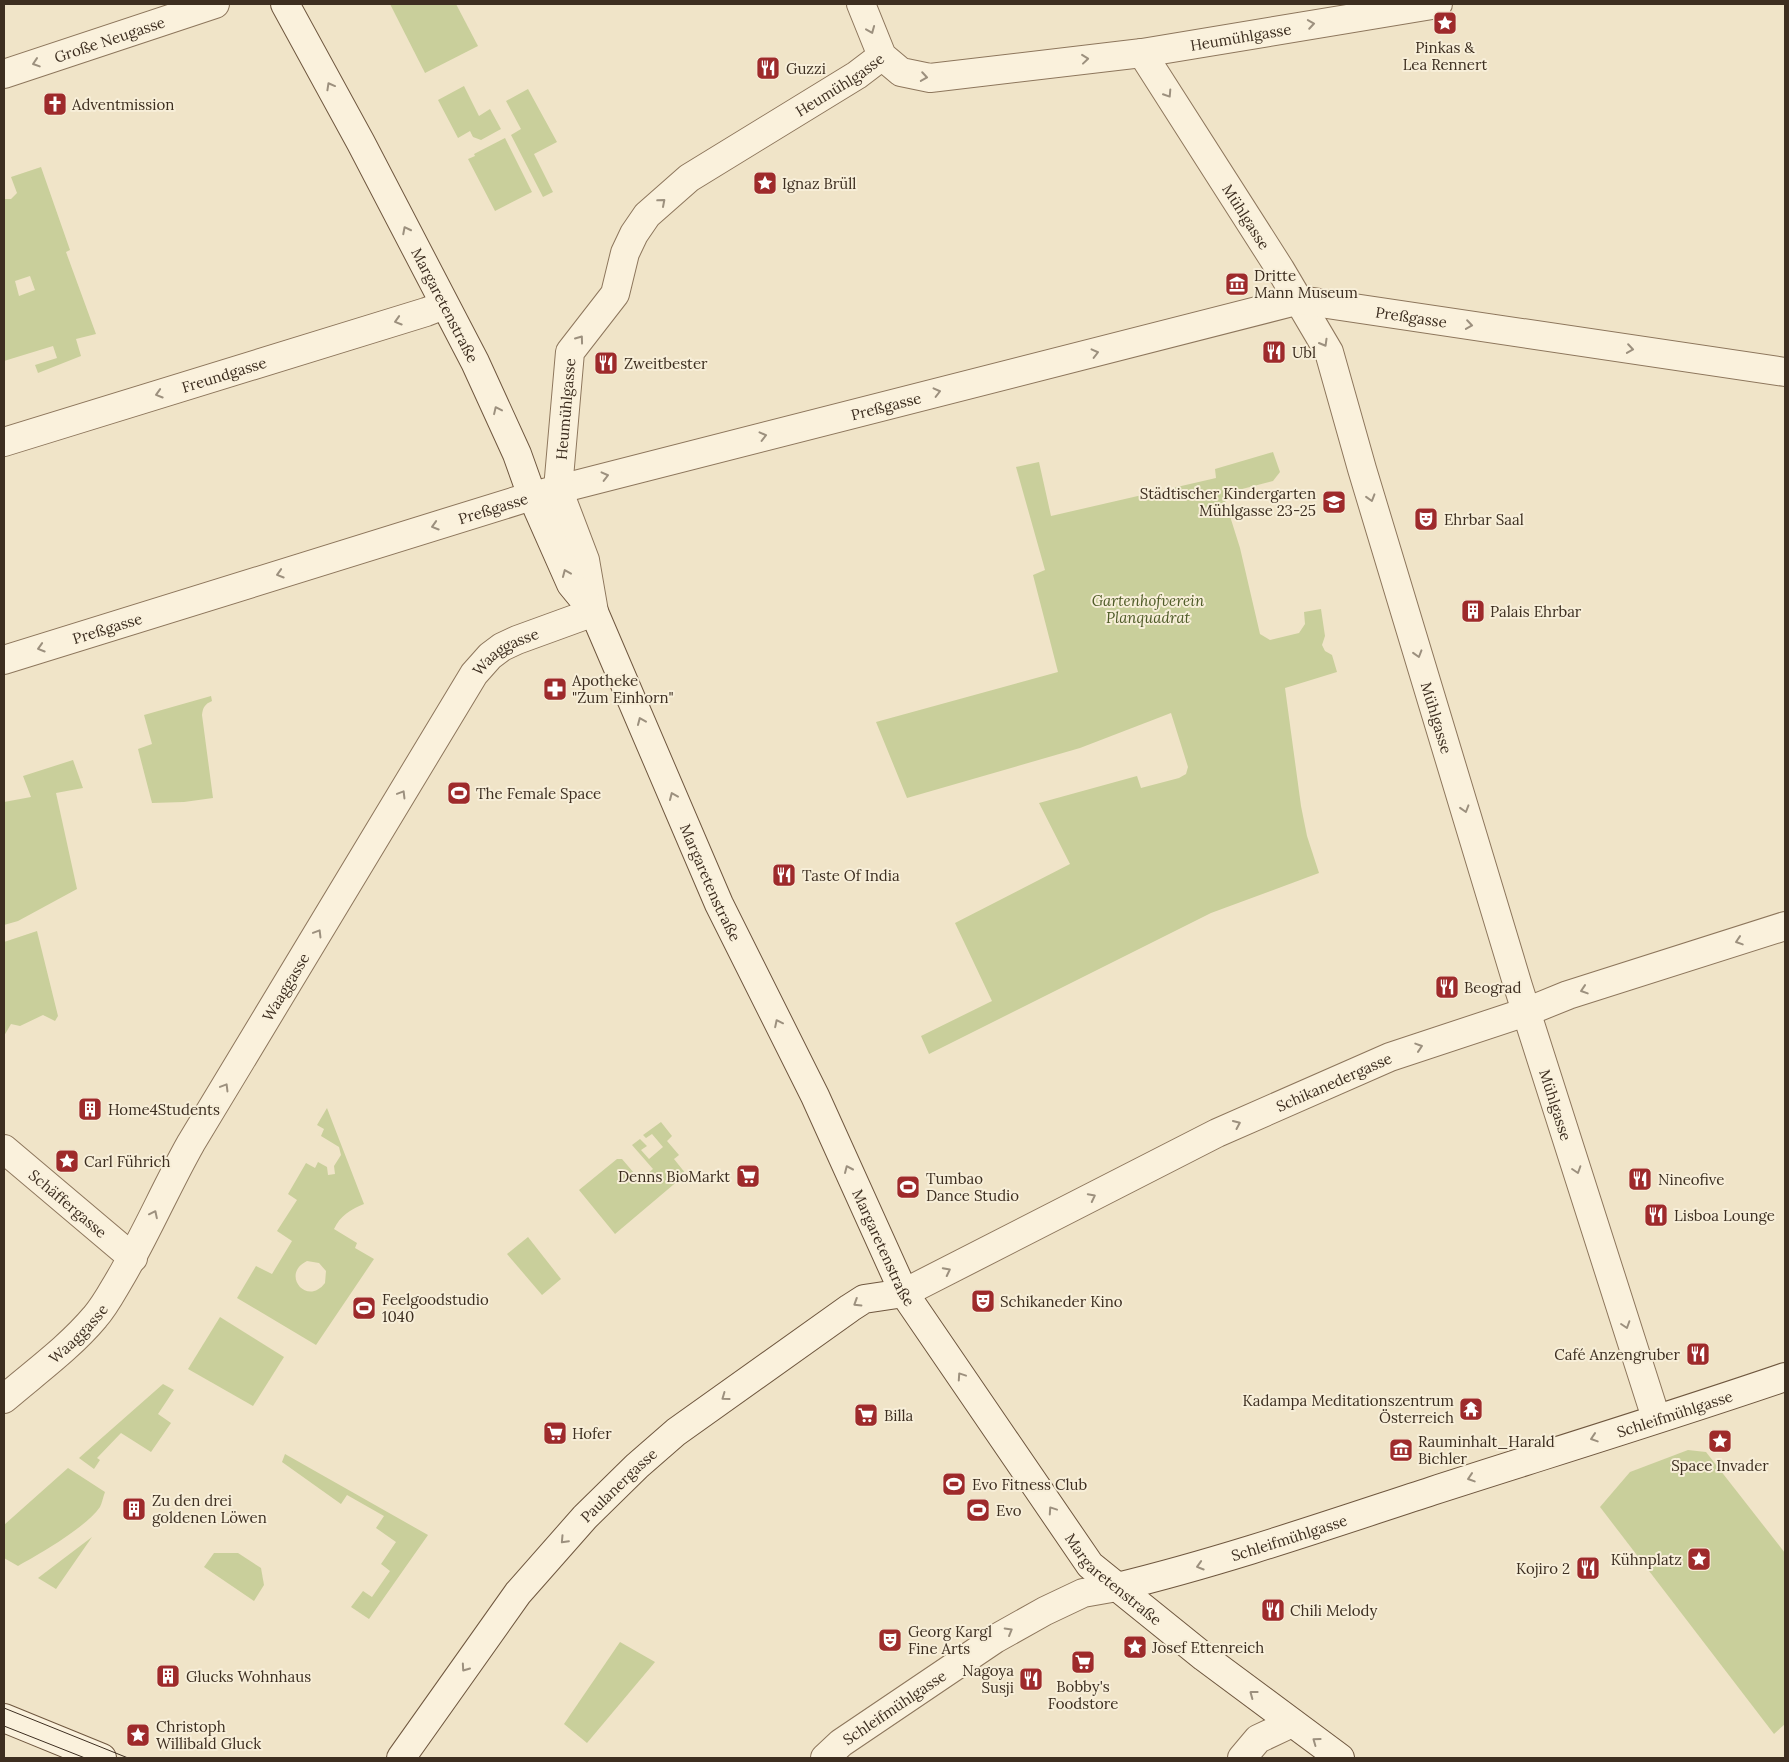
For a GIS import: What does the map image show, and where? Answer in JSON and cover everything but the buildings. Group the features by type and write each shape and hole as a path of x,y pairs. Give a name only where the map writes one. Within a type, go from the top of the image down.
{"street":[{"name":"Große Neugasse","path":"4,74 215,4"},
{"name":"Margaretenstraße","path":"285,4 362,143 475,362 517,454 532,496 571,584 594,612"},
{"path":"861,4 882,56"},
{"name":"Heumühlgasse","path":"558,489 570,352 615,294 625,253 634,234 647,215 689,178 857,75 882,56 901,72 930,78 1142,53 1438,4"},
{"name":"Mühlgasse","path":"1142,53 1300,300 1329,352 1362,470 1526,1012 1656,1418"},
{"name":"Preßgasse","path":"4,660 532,496 1300,300 1785,372"},
{"name":"Freundgasse","path":"4,442 444,305"},
{"name":"Margaretenstraße","path":"558,489 585,560 594,612 720,904 814,1096 904,1293 1090,1565 1204,1657 1340,1758"},
{"name":"Waaggasse","path":"4,1399 87,1326 108,1299 132,1258 172,1177 191,1144 474,674 490,656 502,647 594,612"},
{"name":"Schikanedergasse","path":"904,1293 1217,1133 1390,1057 1526,1012 1568,995 1785,926"},
{"name":"Schäffergasse","path":"4,1149 132,1258"},
{"name":"Paulanergasse","path":"401,1758 518,1593 586,1517 637,1466 676,1432 850,1308 864,1299 904,1293"},
{"name":"Schleifmühlgasse","path":"825,1758 841,1743 995,1639 1065,1600 1083,1593 1117,1587 1200,1566 1656,1418 1708,1403 1785,1376"},
{"path":"4,1718 102,1758"},
{"path":"1242,1758 1258,1739 1292,1723"}],"green space":[{"path":"390,4 456,4 478,46 425,73"},
{"path":"464,86 479,116 490,109 501,129 481,140 473,137 470,131 458,138 438,100"},
{"path":"528,89 557,142 534,154 553,192 543,197 511,135 521,129 506,101"},
{"path":"505,138 532,192 495,211 468,159"},
{"path":"41,167 70,250 66,252 96,334 76,339 81,356 38,373 35,365 57,358 53,346 4,361 4,199 11,199 17,193 11,177","holes":["30,276 35,290 19,296 15,281"]},
{"name":"Gartenhofverein Planquadrat","path":"1273,452 1280,472 1273,481 1223,494 1240,548 1260,634 1270,640 1299,633 1305,624 1304,612 1321,609 1325,636 1322,645 1325,651 1332,655 1337,672 1285,688 1301,806 1307,836 1319,873 1211,913 929,1054 921,1036 992,1001 955,923 1070,864 1039,803 1137,776 1141,788 1179,778 1186,774 1188,767 1171,713 1080,748 907,798 876,722 1058,672 1033,575 1045,570 1016,467 1039,462 1051,516 1216,478 1215,469"},
{"path":"211,696 212,701 205,706 202,715 213,798 184,802 152,803 138,749 152,744 144,715"},
{"path":"73,760 83,788 56,793 77,889 18,921 4,925 4,802 31,797 23,776"},
{"path":"37,931 58,1016 55,1021 43,1015 20,1026 11,1024 4,1036 4,942"},
{"path":"327,1108 364,1204 346,1214 339,1220 334,1229 357,1243 355,1248 374,1259 316,1345 237,1298 256,1266 272,1274 292,1241 277,1231 297,1200 288,1194 306,1163 315,1168 318,1162 327,1167 328,1175 335,1174 334,1166 341,1155 339,1147 321,1136 324,1129 317,1125","holes":["307,1261 319,1263 326,1271 325,1283 311,1292 304,1290 296,1280 296,1273 299,1267"]},
{"path":"661,1122 672,1136 667,1141 679,1155 674,1159 686,1174 615,1234 579,1190 617,1159 622,1159 640,1180 653,1169 632,1145 640,1139 647,1146 641,1150 649,1159 663,1147 652,1134 646,1138 643,1135"},
{"path":"528,1237 561,1279 542,1295 507,1254"},
{"path":"220,1317 284,1357 253,1406 188,1369"},
{"path":"163,1384 174,1390 158,1414 171,1423 151,1452 121,1433 97,1458 100,1460 94,1469 79,1458"},
{"name":"Kühnplatz","path":"1688,1450 1706,1452 1785,1553 1785,1724 1774,1734 1600,1507 1630,1472"},
{"path":"285,1454 428,1535 369,1619 351,1607 363,1591 372,1597 390,1571 381,1564 396,1542 376,1528 384,1516 347,1495 341,1504 282,1462"},
{"path":"68,1468 105,1492 100,1507 74,1531 18,1566 4,1558 4,1525"},
{"path":"92,1537 56,1589 38,1578"},
{"path":"214,1553 238,1553 261,1568 264,1585 254,1601 204,1567"},
{"path":"620,1642 655,1662 587,1743 564,1724"}],"tram line":[{"path":"4,1708 128,1758"},
{"path":"4,1726 85,1758"}],"place":[{"name":"Pinkas & Lea Rennert","path":"1445,23"},
{"name":"Guzzi","path":"768,68"},
{"name":"Adventmission","path":"55,104"},
{"name":"Ignaz Brüll","path":"765,183"},
{"name":"Dritte Mann Museum","path":"1237,284"},
{"name":"Ubl","path":"1274,352"},
{"name":"Zweitbester","path":"606,363"},
{"name":"Städtischer Kindergarten Mühlgasse 23-25","path":"1334,502"},
{"name":"Ehrbar Saal","path":"1426,519"},
{"name":"Palais Ehrbar","path":"1473,611"},
{"name":"Apotheke \"Zum Einhorn\"","path":"555,689"},
{"name":"The Female Space","path":"459,793"},
{"name":"Taste Of India","path":"784,875"},
{"name":"Beograd","path":"1447,987"},
{"name":"Home4Students","path":"90,1109"},
{"name":"Carl Führich","path":"67,1161"},
{"name":"Denns BioMarkt","path":"748,1176"},
{"name":"Nineofive","path":"1640,1179"},
{"name":"Tumbao Dance Studio","path":"908,1187"},
{"name":"Lisboa Lounge","path":"1656,1215"},
{"name":"Schikaneder Kino","path":"983,1301"},
{"name":"Feelgoodstudio 1040","path":"364,1308"},
{"name":"Café Anzengruber","path":"1698,1354"},
{"name":"Kadampa Meditationszentrum Österreich","path":"1471,1409"},
{"name":"Billa","path":"866,1415"},
{"name":"Hofer","path":"555,1433"},
{"name":"Space Invader","path":"1720,1441"},
{"name":"Rauminhalt_Harald Bichler","path":"1401,1450"},
{"name":"Evo Fitness Club","path":"954,1484"},
{"name":"Zu den drei goldenen Löwen","path":"134,1509"},
{"name":"Evo","path":"978,1510"},
{"name":"Kühnplatz","path":"1699,1559"},
{"name":"Kojiro 2","path":"1588,1568"},
{"name":"Chili Melody","path":"1273,1610"},
{"name":"Georg Kargl Fine Arts","path":"890,1640"},
{"name":"Josef Ettenreich","path":"1135,1647"},
{"name":"Bobby's Foodstore","path":"1083,1662"},
{"name":"Glucks Wohnhaus","path":"168,1676"},
{"name":"Nagoya Susji","path":"1031,1679"},
{"name":"Christoph Willibald Gluck","path":"138,1735"}]}
